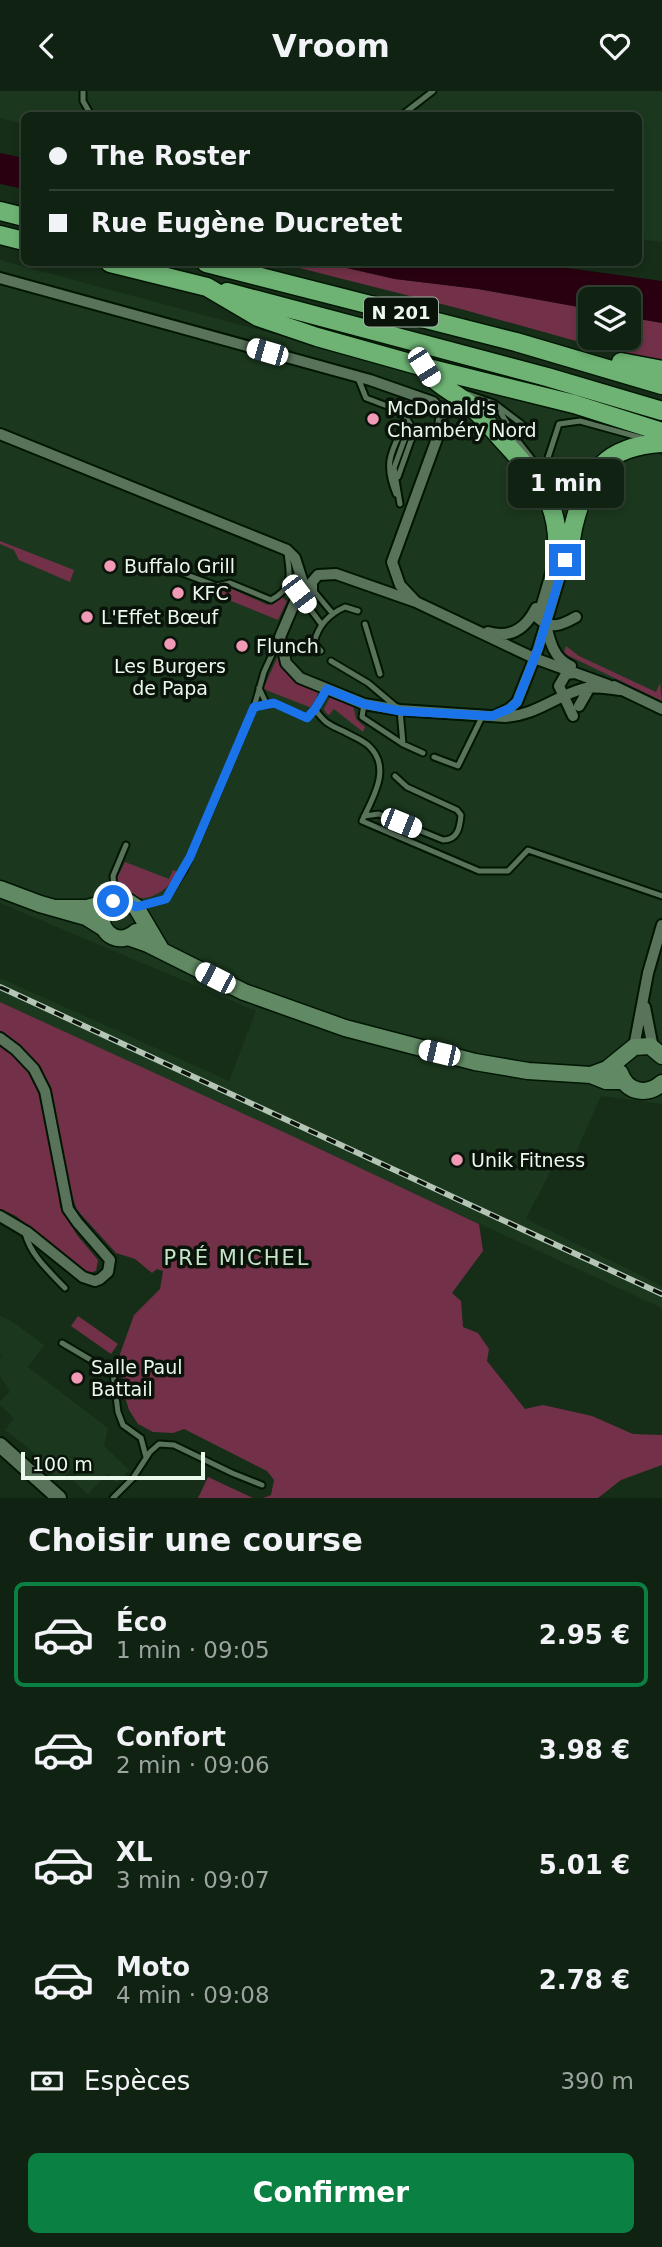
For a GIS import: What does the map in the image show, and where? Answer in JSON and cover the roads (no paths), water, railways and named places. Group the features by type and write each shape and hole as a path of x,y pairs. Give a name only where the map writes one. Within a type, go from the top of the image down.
{"highway":[{"path":"0,211 21,216"},
{"name":"N 201","path":"122,266 558,380 662,411"},
{"name":"N 201","path":"219,266 516,342 662,385"},
{"path":"207,287 258,317 317,337 574,404 662,432"},
{"path":"516,342 662,370"},
{"path":"424,367 432,380 445,386 470,406 540,476 550,499 563,549"},
{"path":"619,459 640,445 662,443"},
{"path":"563,549 590,481 607,460 623,461 638,455 662,455"}],"main road":[{"path":"0,888 33,902 86,917 110,936 122,939 138,927 138,910"},
{"path":"102,927 102,914 111,896"},
{"path":"57,908 87,908 111,896 132,903 162,952"},
{"path":"128,937 148,944 244,992 345,1028 475,1062 527,1072 591,1075 606,1081 623,1081"},
{"path":"591,1075 607,1069 641,1046 659,1053"},
{"path":"630,1051 620,1069 627,1086 645,1092 661,1085"}],"street":[{"path":"0,278 358,377 423,397 437,405 442,414 439,433 392,562 400,585 416,602"},
{"path":"0,434 287,550 295,558 303,583 280,637 286,663 300,678 364,704 400,711 488,715 521,716 590,687 620,690"},
{"path":"461,623 496,635 522,628 531,618 563,549"},
{"path":"488,715 509,709 517,702 546,624 563,549"},
{"path":"313,588 314,577 336,574 416,602 534,659 620,690"},
{"path":"545,590 538,618 546,624 559,625 576,617"},
{"path":"546,624 552,646 561,660 662,709"},
{"path":"574,673 566,674 559,686 576,711 590,687"},
{"path":"630,1051 662,925"},
{"path":"644,1000 659,1053"},
{"path":"0,1038 34,1069 46,1091 68,1209 76,1222 107,1255 110,1266 108,1272 95,1281 83,1277 24,1230 0,1216"},
{"path":"0,1445 59,1498"}],"lane":[{"path":"83,91 83,101 90,112"},
{"path":"406,112 433,91"},
{"path":"358,377 366,398 403,412 409,421"},
{"path":"445,386 497,405 531,431"},
{"path":"497,405 540,476"},
{"path":"409,421 394,468 401,504 389,475 388,464 409,421"},
{"path":"540,476 550,439 559,423 580,421 662,443"},
{"path":"170,563 171,569 190,577 217,586 230,583 271,600 284,593 290,579 287,550"},
{"path":"313,588 333,614"},
{"path":"299,594 322,625"},
{"path":"321,652 314,643 318,629 333,614 345,607 358,611"},
{"path":"365,624 380,674"},
{"path":"138,910 166,899 184,870 254,707 271,654 280,637"},
{"path":"331,661 368,683 400,711 403,744"},
{"path":"386,687 386,698"},
{"path":"259,688 267,705"},
{"path":"254,707 274,703 307,718 327,689"},
{"path":"364,704 362,717 403,744 423,753"},
{"path":"315,709 324,722 368,744 377,757 381,767 379,782 362,821 478,871 508,871 528,850 662,895"},
{"path":"434,757 457,766 488,715"},
{"path":"364,816 379,814 443,840 455,836 461,815 457,810 407,787 395,776"},
{"path":"111,896 113,876 126,845"},
{"path":"24,1230 34,1256 65,1289"},
{"path":"62,1343 113,1373 122,1425 141,1438 146,1458"},
{"path":"113,1498 133,1478 159,1444 174,1445 262,1485"}],"railway":[{"path":"0,987 662,1294"}],"place":[{"name":"McDonald's Chambéry Nord","path":"373,419"},
{"name":"Buffalo Grill","path":"110,566"},
{"name":"KFC","path":"178,593"},
{"name":"L'Effet Bœuf","path":"87,617"},
{"name":"Les Burgers de Papa","path":"170,644"},
{"name":"Flunch","path":"242,646"},
{"name":"Unik Fitness","path":"457,1160"},
{"name":"Salle Paul Battail","path":"77,1378"}],"district":[{"name":"PRÉ MICHEL","path":"237,1258"}]}
